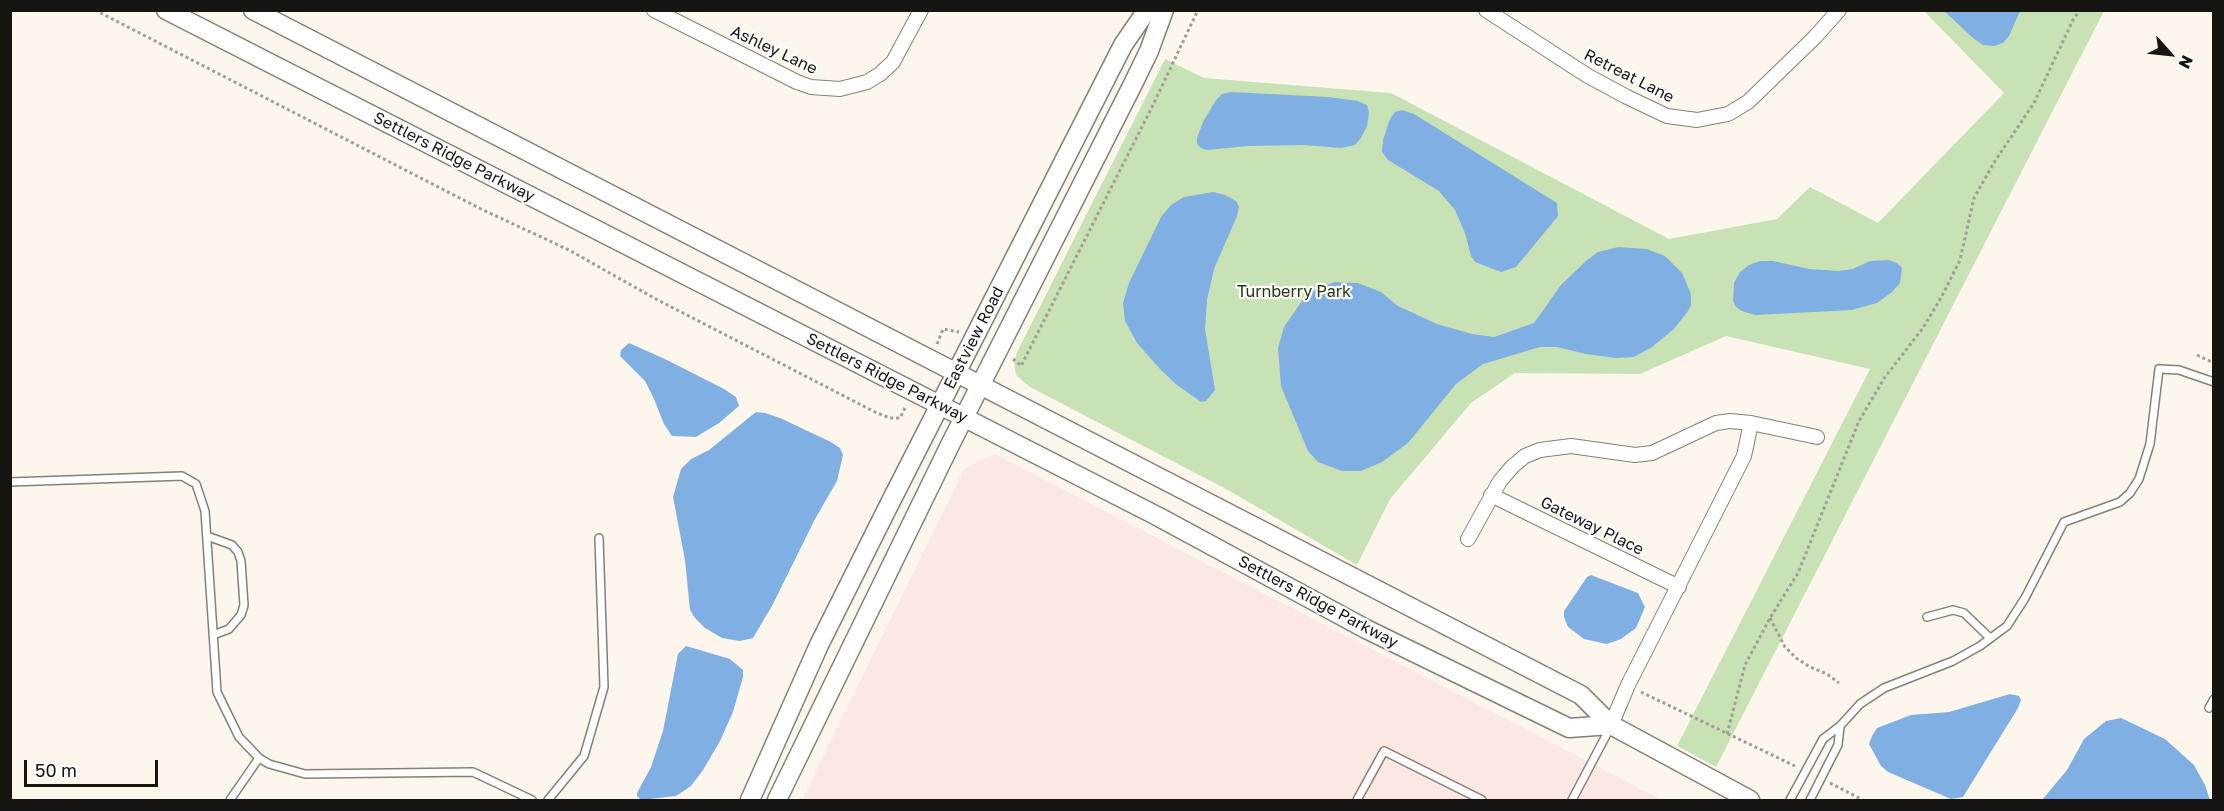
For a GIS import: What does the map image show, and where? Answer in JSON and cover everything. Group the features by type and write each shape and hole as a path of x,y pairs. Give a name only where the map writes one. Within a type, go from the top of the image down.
{"street":[{"name":"Settlers Ridge Parkway","path":"166,10 1157,516 1366,629 1569,728 1611,725"},
{"path":"253,10 1581,695 1611,725 1750,801"},
{"name":"Ashley Lane","path":"654,10 797,82 812,87 840,89 867,82 893,62 921,10"},
{"name":"Eastview Road","path":"750,801 819,645 1123,45 1147,10"},
{"name":"Eastview Road","path":"777,801 964,418 1137,77 1164,10"},
{"name":"Retreat Lane","path":"1486,10 1588,76 1627,97 1667,116 1697,120 1728,114 1748,102 1815,37 1839,10"},
{"path":"1468,538 1491,495 1512,467 1525,456 1540,450 1571,446 1635,455 1652,453 1716,423 1730,421 1751,423 1817,437"},
{"path":"1611,725 1628,686 1744,456 1751,423"},
{"name":"Gateway Place","path":"1491,495 1679,587"}],"lane":[{"path":"1790,801 1823,739 1840,726 1860,704 1884,688 1951,662 2007,626 2064,522 2120,502 2130,493 2139,479 2150,444 2159,369 2179,370 2214,382"},
{"path":"10,482 182,477 196,484 205,511 217,692 239,737 259,758 270,764 305,774 473,772 532,801"},
{"path":"207,536 232,545 238,552 241,561 244,605 242,615 229,629 213,635"},
{"path":"548,801 584,756 604,687 599,538"},
{"path":"1927,617 1953,610 1964,613 1990,638"},
{"path":"2209,708 2214,699"},
{"path":"1572,801 1611,725"},
{"path":"1810,801 1838,745 1840,726"},
{"path":"1357,801 1384,751 1482,801"},
{"path":"230,801 259,758"}],"path":[{"path":"95,10 481,209 569,250 664,303 877,413 890,418 900,418"},
{"path":"1021,366 1153,105 1198,10"},
{"path":"1727,734 1745,665 1803,563 1859,421 1885,377 1923,328 1942,296 1960,260 1974,198 2034,103 2073,20 2080,10"},
{"path":"2197,355 2214,363"},
{"path":"1770,618 1785,647 1796,658 1839,683"},
{"path":"1644,693 1793,765"},
{"path":"1833,785 1863,801"}],"shaded area":[{"path":"995,454 1662,800 802,800 964,469"}],"green space":[{"name":"Turnberry Park","path":"1924,11 2104,11 1716,767 1677,746 1870,369 1726,336 1640,374 1515,373 1471,403 1390,499 1357,565 1228,490 1030,387 1016,375 1014,363 1017,352 1165,59 1204,78 1391,93 1669,239 1777,219 1810,187 1878,223 2004,93"}],"water":[{"path":"1944,11 2020,11 2009,36 2003,43 1994,46 1983,45 1973,38"},
{"path":"1231,92 1328,97 1358,101 1367,105 1369,113 1367,126 1355,145 1341,148 1304,145 1249,146 1206,150 1201,148 1197,144 1197,138 1203,122 1216,100 1222,94"},
{"path":"1402,110 1414,114 1557,203 1558,216 1516,267 1501,272 1475,262 1455,210 1439,191 1388,160 1382,152 1383,140 1390,119 1395,112"},
{"path":"1213,192 1236,201 1239,207 1214,269 1207,300 1205,329 1215,390 1206,401 1201,402 1177,385 1137,343 1125,321 1123,303 1129,283 1161,217 1171,205 1184,197"},
{"path":"1618,247 1647,249 1665,256 1682,273 1691,294 1691,305 1688,311 1674,329 1652,347 1634,357 1616,358 1557,347 1540,347 1483,364 1456,384 1408,443 1382,462 1361,471 1342,471 1318,462 1308,451 1281,386 1278,348 1284,327 1302,301 1316,289 1335,282 1358,283 1381,292 1398,306 1437,324 1472,334 1494,337 1534,323 1561,285 1586,261 1598,252"},
{"path":"1889,260 1902,268 1900,283 1877,303 1852,310 1755,315 1742,311 1733,301 1734,283 1740,272 1760,261 1838,271 1853,269 1870,261"},
{"path":"629,343 724,389 736,397 739,406 719,423 696,437 672,436 664,424 645,381 620,356 621,350"},
{"path":"756,412 780,418 831,442 840,448 843,455 837,481 815,519 773,604 753,638 740,641 722,638 705,628 690,610 685,560 673,497 681,469 691,459 709,450"},
{"path":"1591,575 1638,593 1645,607 1636,628 1621,639 1607,644 1584,639 1568,627 1564,617 1564,611 1587,577"},
{"path":"686,646 730,659 743,670 733,712 720,741 691,786 676,796 641,800 637,793 651,767 663,731 678,654"},
{"path":"2010,694 2019,696 2021,700 2018,708 1963,797 1951,799 1888,772 1881,766 1869,744 1877,728 1911,715 1949,712"},
{"path":"2121,718 2165,739 2194,765 2210,800 2042,800 2067,770 2084,739 2106,721"}]}
